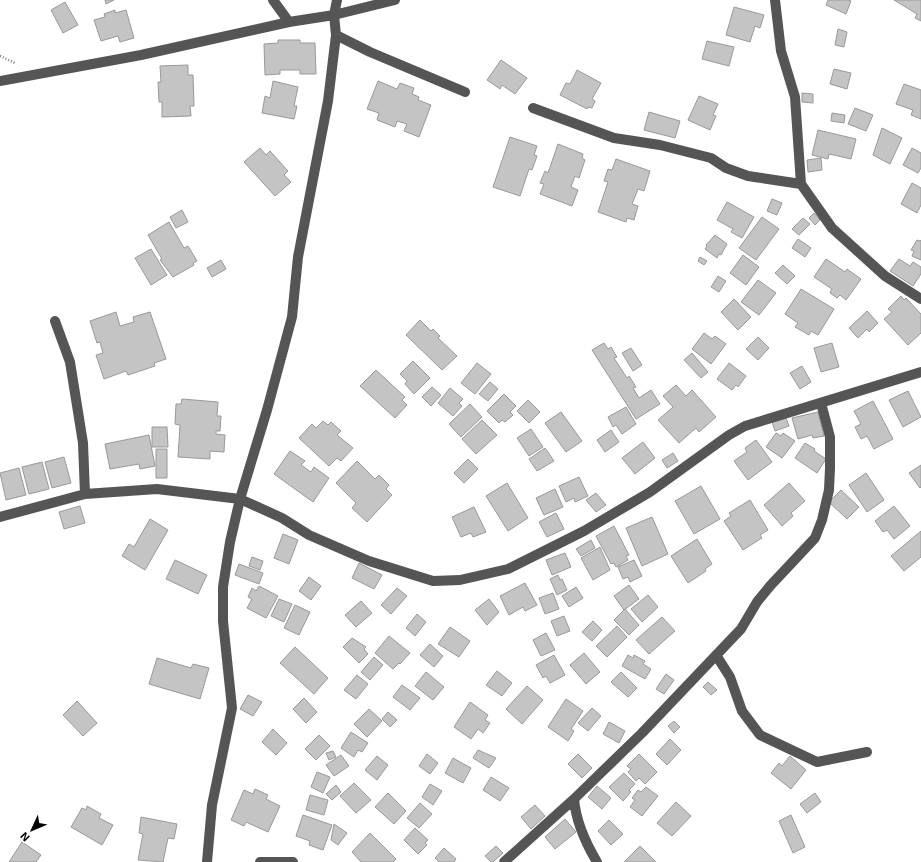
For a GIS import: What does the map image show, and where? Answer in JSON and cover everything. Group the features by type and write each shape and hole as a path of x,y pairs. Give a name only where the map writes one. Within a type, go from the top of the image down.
{"street":[{"path":"273,0 289,22"},
{"path":"207,862 212,805 232,708 223,621 223,587 230,542 240,498 267,410 292,318 298,257 328,101 336,35 334,15 337,0"},
{"path":"0,81 141,55 289,22 334,15 395,0"},
{"path":"775,0 781,51 795,97 800,184 832,228 885,276 921,299"},
{"path":"336,35 370,52 465,92"},
{"path":"533,108 614,138 660,145 711,158 726,168 748,176 800,184"},
{"path":"55,321 70,362 83,444 85,494"},
{"path":"0,517 85,494 157,489 240,498 282,518 309,535 369,561 434,581 460,580 508,568 584,531 650,492 729,435 745,426 921,372"},
{"path":"504,862 574,799 642,733 741,629 757,602 770,586 815,538 822,520 830,468 830,437 821,403"},
{"path":"716,655 730,677 742,711 760,735 817,762 867,752"},
{"path":"574,799 583,837 597,862"},
{"path":"260,862 292,862"}],"building":[{"path":"105,0 114,0 106,4"},
{"path":"828,0 851,1 846,14 826,5"},
{"path":"894,0 921,0 921,21 915,18 917,14"},
{"path":"65,2 78,25 63,33 51,10"},
{"path":"734,7 764,15 760,28 755,26 750,42 726,35"},
{"path":"115,10 115,13 126,10 134,38 120,42 118,36 101,41 94,20 105,17 104,14"},
{"path":"838,29 847,32 844,47 835,45"},
{"path":"278,40 300,40 300,43 315,43 316,74 300,74 300,70 280,70 280,74 265,75 264,44 278,43"},
{"path":"707,41 734,47 729,66 702,59"},
{"path":"501,60 527,78 515,94 502,85 500,89 487,80"},
{"path":"188,65 188,75 193,75 194,106 190,106 191,116 162,117 162,102 159,102 158,82 161,82 160,66"},
{"path":"834,69 851,73 847,89 830,84"},
{"path":"577,70 601,83 592,99 595,101 592,108 588,107 587,109 560,95 566,83 570,84"},
{"path":"273,81 298,87 294,106 297,106 294,119 262,113 265,96 270,98"},
{"path":"378,81 397,89 400,83 414,88 412,94 419,97 418,100 431,105 419,137 404,131 407,124 397,121 395,127 377,120 379,113 367,109"},
{"path":"904,84 921,90 921,119 911,115 913,110 896,104"},
{"path":"802,93 813,94 813,103 802,102"},
{"path":"699,96 718,104 713,115 716,116 710,130 688,120"},
{"path":"855,108 873,115 866,131 848,124"},
{"path":"649,112 680,121 675,138 644,130"},
{"path":"832,113 845,115 844,123 831,121"},
{"path":"882,128 902,138 890,164 873,155"},
{"path":"818,130 856,139 851,159 829,154 828,159 812,155"},
{"path":"510,137 537,146 534,155 537,156 532,170 529,169 520,196 493,187"},
{"path":"558,144 583,154 582,158 585,160 579,178 575,176 571,187 578,190 572,206 540,194 544,184 540,183 545,171 548,173"},
{"path":"260,148 266,155 270,151 288,171 284,175 291,182 275,196 244,162"},
{"path":"912,148 921,153 921,168 918,173 903,165"},
{"path":"821,158 822,170 808,172 807,160"},
{"path":"616,159 650,171 644,191 638,189 632,204 638,206 634,220 627,218 626,222 598,212 608,182 604,181 608,169 612,170"},
{"path":"912,183 921,188 921,205 917,213 901,204"},
{"path":"772,199 782,203 777,215 767,211"},
{"path":"727,202 754,217 742,238 731,232 733,229 717,220"},
{"path":"182,210 188,222 176,228 170,217"},
{"path":"814,213 820,220 815,225 809,218"},
{"path":"762,217 779,229 756,260 739,248"},
{"path":"803,218 810,224 799,235 792,229"},
{"path":"169,222 184,248 188,246 197,261 193,263 194,265 173,277 160,260 162,259 148,235"},
{"path":"715,235 727,244 721,255 719,254 717,258 705,249 707,246 706,245"},
{"path":"798,239 811,248 805,257 792,248"},
{"path":"917,240 921,240 921,260 912,256 914,251 911,250"},
{"path":"151,249 167,275 151,285 135,258"},
{"path":"743,255 759,267 746,285 730,273"},
{"path":"700,257 707,261 704,265 698,261"},
{"path":"826,259 845,272 847,269 861,279 846,300 840,295 837,298 830,293 832,289 814,277"},
{"path":"899,259 910,266 913,262 921,267 921,274 913,286 890,271"},
{"path":"221,260 226,269 212,277 207,268"},
{"path":"783,265 795,276 787,284 775,273"},
{"path":"718,276 726,281 719,292 711,287"},
{"path":"758,280 776,293 759,315 741,302"},
{"path":"801,289 834,309 818,335 811,331 809,335 795,327 798,323 785,314"},
{"path":"901,296 904,300 906,298 921,314 921,333 908,345 884,319 892,312 888,309"},
{"path":"734,299 751,317 738,330 721,312"},
{"path":"867,311 878,323 869,332 867,329 858,338 849,328"},
{"path":"116,312 120,326 134,322 133,317 150,312 166,359 154,363 155,366 128,375 126,371 104,379 96,355 103,353 100,342 97,343 90,321"},
{"path":"420,320 431,331 433,329 440,336 438,338 457,356 442,370 406,335"},
{"path":"704,333 712,339 715,336 726,344 711,364 692,349"},
{"path":"758,337 769,348 758,360 746,349"},
{"path":"604,343 608,349 611,347 617,357 614,358 627,378 629,376 636,387 633,388 639,398 651,390 660,404 636,419 592,350"},
{"path":"832,343 839,367 821,372 814,348"},
{"path":"631,348 642,365 633,371 622,353"},
{"path":"692,353 708,372 701,378 684,360"},
{"path":"413,361 430,378 414,394 405,384 407,381 400,374"},
{"path":"477,363 491,374 475,394 461,383"},
{"path":"729,363 746,376 738,387 736,385 732,390 717,379"},
{"path":"802,366 811,382 800,389 790,373"},
{"path":"376,370 405,397 402,400 407,405 395,418 360,386"},
{"path":"490,382 498,389 488,401 479,394"},
{"path":"676,385 686,396 692,390 716,417 699,432 696,428 679,443 658,420 673,407 663,396"},
{"path":"432,387 441,395 431,406 422,397"},
{"path":"450,388 463,399 459,403 462,406 453,416 438,403"},
{"path":"908,391 921,417 903,427 889,400"},
{"path":"504,394 516,406 510,412 513,415 505,422 502,420 499,423 487,411"},
{"path":"182,399 218,402 217,416 221,416 220,431 216,431 216,434 225,435 224,452 210,451 210,459 178,457 180,425 175,424 176,404 181,404"},
{"path":"528,400 540,412 529,423 517,411"},
{"path":"873,401 893,439 874,449 867,436 861,439 855,427 861,424 854,411"},
{"path":"470,404 482,417 461,437 449,424"},
{"path":"626,407 636,424 622,434 616,425 613,427 608,417"},
{"path":"561,412 582,441 566,452 545,423"},
{"path":"818,412 824,436 813,438 812,435 798,439 792,418"},
{"path":"786,418 789,426 775,431 772,422"},
{"path":"482,420 497,435 476,454 462,439"},
{"path":"323,421 328,425 331,422 341,431 337,435 353,448 341,461 337,458 329,466 299,438 312,424 316,428"},
{"path":"152,427 167,427 168,447 152,447"},
{"path":"531,429 543,447 529,456 517,438"},
{"path":"611,430 619,442 605,452 597,440"},
{"path":"776,433 781,436 783,433 795,441 782,458 766,447"},
{"path":"149,435 155,466 140,469 139,464 110,469 105,444"},
{"path":"756,440 772,462 748,480 734,461 747,452 745,448"},
{"path":"643,442 655,458 635,474 622,458"},
{"path":"805,443 815,449 814,451 826,459 817,473 795,458"},
{"path":"545,448 554,461 537,471 529,459"},
{"path":"156,449 167,449 167,478 156,478"},
{"path":"290,451 305,461 301,465 311,472 314,467 329,478 313,502 274,474"},
{"path":"673,453 678,461 667,468 662,460"},
{"path":"64,457 71,483 52,488 45,462"},
{"path":"468,459 478,469 464,483 454,473"},
{"path":"357,461 375,479 379,475 389,485 386,489 392,495 367,522 352,508 356,503 336,483"},
{"path":"42,462 49,489 29,494 22,467"},
{"path":"921,465 921,487 920,488 909,473"},
{"path":"19,468 26,495 6,500 0,473"},
{"path":"866,473 884,500 867,512 849,485"},
{"path":"579,477 588,496 575,502 574,498 566,502 559,486"},
{"path":"507,483 528,518 508,531 486,496"},
{"path":"789,483 805,501 791,513 793,516 782,526 764,505"},
{"path":"701,486 720,519 694,534 675,501"},
{"path":"555,489 563,507 544,515 536,498"},
{"path":"841,490 859,507 847,519 829,502"},
{"path":"596,493 606,505 596,512 586,500"},
{"path":"750,500 768,530 760,535 762,538 743,550 724,521 731,516 729,513"},
{"path":"80,506 85,523 64,529 59,512"},
{"path":"894,506 910,526 894,539 887,530 883,532 875,521"},
{"path":"474,507 486,532 473,537 471,533 461,537 452,517"},
{"path":"556,513 564,529 547,537 539,522"},
{"path":"652,517 668,554 642,566 626,528"},
{"path":"150,519 168,530 145,570 122,556 129,544 134,547"},
{"path":"614,526 629,555 626,556 628,560 616,567 614,563 611,564 596,536"},
{"path":"921,531 921,557 904,571 891,556"},
{"path":"283,534 298,540 289,564 274,558"},
{"path":"697,539 712,564 705,569 706,571 688,583 671,556"},
{"path":"591,540 595,548 581,556 576,549"},
{"path":"600,547 610,570 593,580 581,558"},
{"path":"565,553 571,567 552,575 546,560"},
{"path":"252,557 263,561 260,570 249,566"},
{"path":"175,560 207,575 198,594 166,579"},
{"path":"634,560 642,576 630,582 628,577 623,579 618,567"},
{"path":"359,563 382,575 374,589 352,578"},
{"path":"239,564 263,573 259,584 235,575"},
{"path":"558,575 560,580 562,579 567,590 557,595 550,579"},
{"path":"309,577 321,586 311,600 299,591"},
{"path":"525,583 537,605 525,611 523,607 509,615 500,596"},
{"path":"629,585 639,599 624,610 614,596"},
{"path":"259,586 278,596 266,618 247,608 252,599 248,597 252,588 256,591"},
{"path":"576,587 583,598 569,607 562,596"},
{"path":"397,588 407,596 391,614 381,605"},
{"path":"553,593 559,609 545,614 539,598"},
{"path":"648,595 658,607 642,622 631,609"},
{"path":"279,599 292,604 284,622 271,616"},
{"path":"489,599 499,612 487,625 475,610"},
{"path":"361,601 372,613 356,627 345,615"},
{"path":"295,605 310,612 299,635 284,628"},
{"path":"625,609 639,625 629,635 614,620"},
{"path":"417,614 426,622 415,636 406,628"},
{"path":"564,616 570,631 557,636 551,621"},
{"path":"662,617 675,631 649,654 636,640"},
{"path":"593,621 602,630 592,641 582,632"},
{"path":"617,626 627,637 607,657 596,646"},
{"path":"450,627 470,641 459,657 438,644"},
{"path":"546,633 555,650 541,656 533,640"},
{"path":"389,636 410,653 393,669 375,653"},
{"path":"352,638 366,647 364,649 368,654 359,663 343,647"},
{"path":"430,644 443,656 434,667 420,655"},
{"path":"295,647 328,678 314,694 280,663"},
{"path":"584,653 600,672 586,684 570,665"},
{"path":"554,655 565,675 550,683 546,676 543,678 536,665"},
{"path":"628,655 633,658 634,655 645,661 643,664 651,669 645,679 622,666"},
{"path":"374,657 383,665 370,680 361,672"},
{"path":"157,658 191,668 193,664 209,668 200,699 149,684"},
{"path":"497,671 512,683 502,696 486,685"},
{"path":"426,672 444,687 433,700 415,686"},
{"path":"621,672 637,688 628,697 611,682"},
{"path":"666,674 674,680 664,694 656,689"},
{"path":"357,675 368,684 356,699 344,690"},
{"path":"708,682 717,690 711,695 703,687"},
{"path":"402,685 420,698 410,710 393,697"},
{"path":"527,686 543,700 522,724 506,709"},
{"path":"248,695 262,702 253,716 240,709"},
{"path":"304,698 317,712 306,723 293,709"},
{"path":"566,699 583,711 571,729 574,731 568,741 548,727"},
{"path":"77,701 97,723 83,736 63,715"},
{"path":"470,702 488,715 485,720 490,723 483,733 478,729 471,739 454,727"},
{"path":"592,708 601,716 588,731 578,723"},
{"path":"369,709 382,721 367,737 354,724"},
{"path":"388,712 397,720 390,727 382,719"},
{"path":"674,721 680,727 674,733 668,726"},
{"path":"609,722 625,731 619,743 603,734"},
{"path":"273,729 287,743 276,755 262,742"},
{"path":"351,732 368,743 362,752 358,750 354,757 341,748"},
{"path":"319,735 330,746 316,760 305,749"},
{"path":"670,739 681,750 667,765 656,754"},
{"path":"478,750 496,758 489,768 473,758"},
{"path":"333,751 336,757 329,760 326,753"},
{"path":"427,754 438,763 430,774 419,766"},
{"path":"578,754 592,768 582,778 568,764"},
{"path":"639,754 657,772 645,784 639,778 636,781 628,772 631,769 627,766"},
{"path":"341,755 349,766 334,776 326,765"},
{"path":"377,756 388,765 377,780 365,770"},
{"path":"790,756 806,770 791,789 771,773 779,763 782,766"},
{"path":"453,758 471,768 463,783 445,773"},
{"path":"317,772 330,777 323,793 311,787"},
{"path":"624,773 635,784 629,790 631,792 623,801 609,787"},
{"path":"491,777 509,788 500,801 483,790"},
{"path":"354,783 371,800 356,813 340,796"},
{"path":"430,784 442,791 433,805 422,797"},
{"path":"336,785 341,792 332,800 326,794"},
{"path":"597,786 611,798 602,809 588,797"},
{"path":"646,787 658,796 642,816 630,807 635,800 632,798 638,790 641,792"},
{"path":"255,789 268,795 266,799 280,806 268,832 246,822 244,826 231,820 244,790 253,794"},
{"path":"388,793 406,811 394,824 375,807"},
{"path":"815,793 821,802 807,813 800,804"},
{"path":"310,795 328,800 324,815 306,810"},
{"path":"676,802 691,816 672,836 657,823"},
{"path":"420,803 432,814 419,828 407,818"},
{"path":"535,805 545,816 531,829 521,817"},
{"path":"87,806 101,814 99,818 113,825 102,845 71,827 82,808 86,810"},
{"path":"303,815 332,825 323,850 309,845 310,841 296,836"},
{"path":"791,815 805,847 793,853 779,821"},
{"path":"141,817 177,824 174,839 168,838 163,862 138,860 143,834 139,833"},
{"path":"565,819 576,832 555,849 545,837"},
{"path":"609,820 623,834 611,845 598,831"},
{"path":"334,824 347,833 338,845 331,840"},
{"path":"415,828 428,840 425,843 427,845 418,854 404,840"},
{"path":"370,833 396,859 393,862 361,862 352,852"},
{"path":"22,842 41,855 36,862 9,862"},
{"path":"496,846 503,853 491,862 485,856"},
{"path":"640,846 656,862 624,862"},
{"path":"444,848 456,859 454,862 439,862 435,858"}]}
